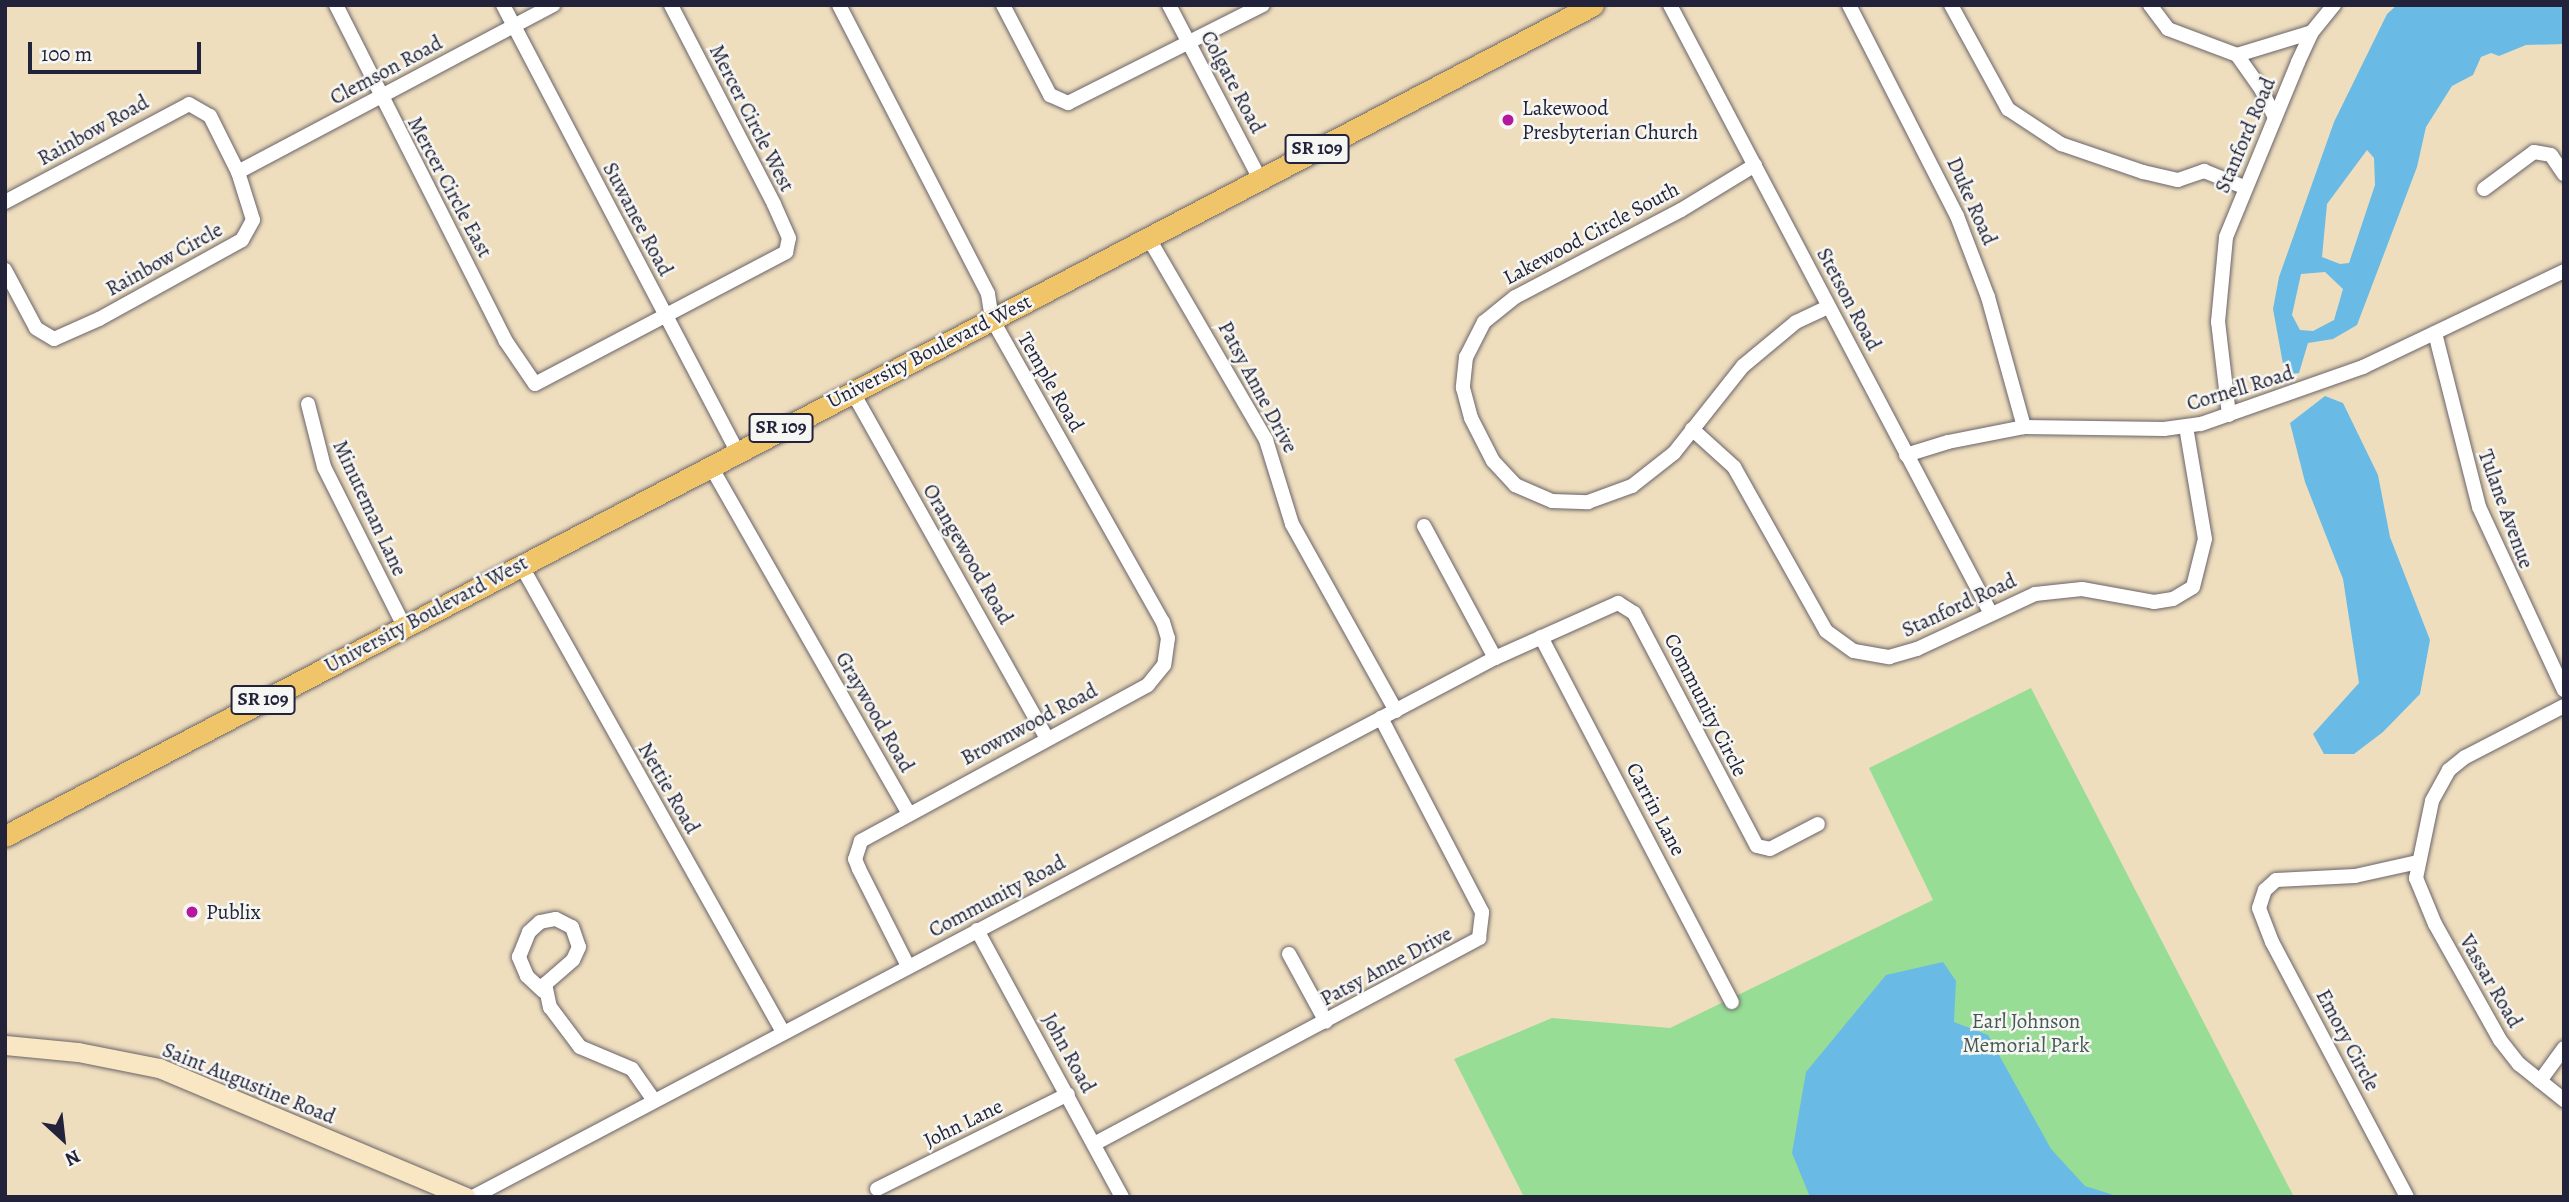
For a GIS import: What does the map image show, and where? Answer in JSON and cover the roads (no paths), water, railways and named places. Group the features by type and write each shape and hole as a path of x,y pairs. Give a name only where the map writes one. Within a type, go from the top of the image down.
{"main road":[{"name":"University Boulevard West","path":"5,836 1593,5"},
{"name":"Saint Augustine Road","path":"5,1045 78,1052 159,1068 466,1197"}],"street":[{"name":"Mercer Circle East","path":"336,5 379,96 505,340 536,384 666,316"},
{"name":"Suwanee Road","path":"503,5 737,452"},
{"name":"Clemson Road","path":"238,172 554,5"},
{"name":"Mercer Circle West","path":"666,316 786,252 789,238 671,5"},
{"name":"Temple Road","path":"839,5 989,294 992,319 1163,622 1168,638 1164,665"},
{"path":"1003,5 1057,101 1074,102 1263,5"},
{"name":"Colgate Road","path":"1169,5 1260,179"},
{"name":"Stetson Road","path":"1670,5 1990,612"},
{"name":"Duke Road","path":"1849,5 1957,216 1988,297 2024,427"},
{"path":"1951,5 2008,109 2062,144 2143,172 2178,180 2204,172 2244,187"},
{"path":"2150,5 2168,29 2237,55 2261,89 2275,118"},
{"name":"Stanford Road","path":"2229,415 2218,323 2219,276 2226,237 2244,187 2312,32 2334,5"},
{"path":"2237,55 2312,32"},
{"name":"Rainbow Road","path":"5,202 183,105 204,109"},
{"name":"Rainbow Circle","path":"5,270 40,333 54,339 65,337 242,240 253,220 238,172 204,109"},
{"path":"2484,189 2534,152 2551,155 2564,174"},
{"name":"Lakewood Circle South","path":"1692,429 1664,462 1632,485 1596,500 1561,503 1528,493 1493,461 1466,403 1466,356 1474,337 1497,309 1755,165"},
{"name":"Patsy Anne Drive","path":"1148,237 1266,440 1292,524 1395,711"},
{"name":"Cornell Road","path":"1906,456 1976,435 2024,427 2186,428 2341,376 2564,271"},
{"path":"1692,429 1752,359 1796,323 1828,307"},
{"name":"Tulane Avenue","path":"2435,333 2479,507 2564,690"},
{"name":"Orangewood Road","path":"852,391 1047,738"},
{"name":"Minuteman Lane","path":"308,404 328,476 404,626"},
{"name":"Stanford Road","path":"1692,429 1734,467 1815,616 1826,631 1854,651 1877,657 1900,656 1990,612 2058,589 2154,603 2173,599 2193,587 2205,539 2186,428"},
{"name":"Graywood Road","path":"710,465 908,812"},
{"path":"1424,526 1494,659"},
{"name":"Nettie Road","path":"521,565 783,1031"},
{"name":"Community Circle","path":"1541,637 1618,603 1626,604 1757,846 1770,849 1818,824"},
{"name":"Community Road","path":"473,1197 783,1031 1494,659 1541,637"},
{"name":"Carrin Lane","path":"1541,637 1732,1002"},
{"name":"Brownwood Road","path":"908,812 1148,685 1164,665"},
{"path":"2418,862 2432,801 2449,770 2465,757 2564,706"},
{"name":"Patsy Anne Drive","path":"1094,1144 1472,944 1484,924 1466,878 1381,718"},
{"path":"908,812 861,841 856,859 908,966"},
{"name":"Emory Circle","path":"2407,1197 2272,942 2260,916 2260,900 2269,885 2287,877 2342,877 2418,862"},
{"name":"Vassar Road","path":"2418,862 2416,878 2427,908 2486,1018 2519,1064 2564,1100"},
{"path":"543,991 579,947 572,927 556,919 540,922 529,932 519,957 527,976 543,991 558,1022 580,1047 632,1069 654,1100"},
{"name":"John Road","path":"977,930 1122,1197"},
{"path":"1289,954 1326,1022"},
{"path":"2540,1081 2564,1048"},
{"name":"John Lane","path":"877,1189 1068,1094"}],"water":[{"path":"2397,5 2564,5 2564,44 2526,45 2499,56 2491,53 2481,57 2473,75 2452,86 2426,127 2417,167 2357,325 2333,339 2308,343 2299,373 2285,375 2273,309 2279,277 2334,122 2387,14","holes":["2367,150 2374,158 2375,185 2349,263 2340,264 2322,257 2327,204","2325,272 2343,289 2334,320 2313,331 2300,330 2292,315 2301,274"]},
{"path":"2325,396 2343,403 2378,475 2390,537 2430,640 2420,694 2383,732 2354,754 2324,754 2313,734 2359,683 2343,579 2305,482 2290,423"},
{"path":"1943,962 1956,981 1954,1022 1988,1035 2051,1149 2085,1186 2120,1197 1810,1197 1792,1153 1806,1072 1886,975"}],"place":[{"name":"Lakewood Presbyterian Church","path":"1508,120"},
{"name":"Publix","path":"192,912"}],"park label":[{"name":"Earl Johnson Memorial Park","path":"2026,1033"}]}
